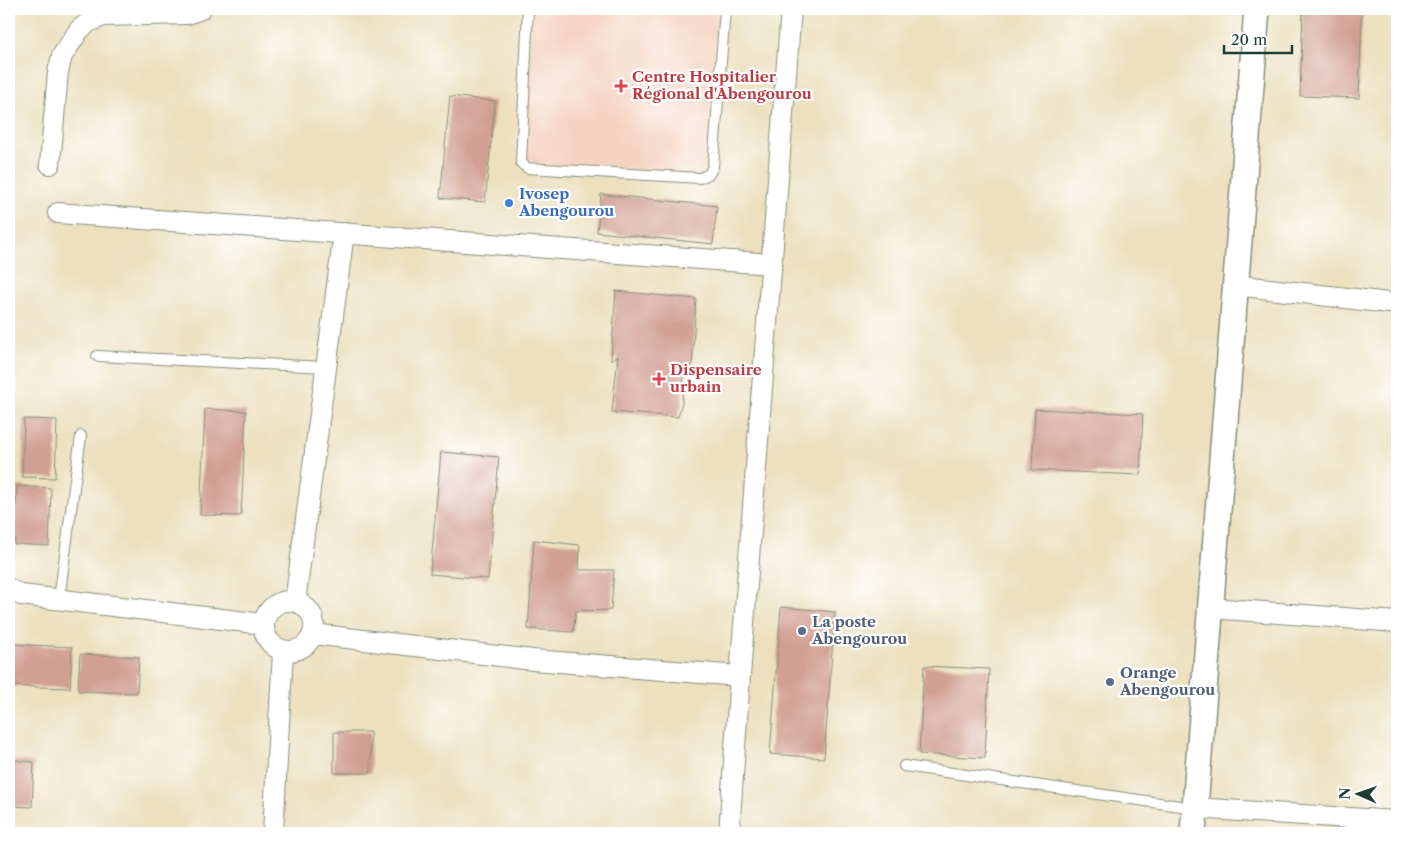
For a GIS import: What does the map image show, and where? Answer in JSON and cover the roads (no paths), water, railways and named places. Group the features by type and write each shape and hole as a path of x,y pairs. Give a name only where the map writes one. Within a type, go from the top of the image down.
{"street":[{"path":"50,164 58,72 62,56 79,30 89,22 103,16 188,14 201,9"},
{"path":"729,833 791,9"},
{"path":"1192,833 1257,9"},
{"path":"58,213 772,264"},
{"path":"295,602 344,233"},
{"path":"1235,285 1397,304"},
{"path":"9,589 21,595 263,624"},
{"path":"286,601 295,602 306,608 312,617 313,634 302,648 294,651 283,651 275,648 270,643 265,635 263,624 271,608 286,601"},
{"path":"1210,608 1397,622"},
{"path":"313,634 534,660 740,676"},
{"path":"272,833 283,651"},
{"path":"1194,808 1397,821"}],"lane":[{"path":"528,9 521,163 527,168 700,178 709,174 713,167 724,9"},
{"path":"97,356 326,367"},
{"path":"59,599 81,436"},
{"path":"904,766 1194,808"}],"place":[{"name":"Centre Hospitalier Régional d'Abengourou","path":"621,86"},
{"name":"Ivosep Abengourou","path":"509,203"},
{"name":"Dispensaire urbain","path":"659,379"},
{"name":"La poste Abengourou","path":"802,631"},
{"name":"Orange Abengourou","path":"1110,682"}]}
